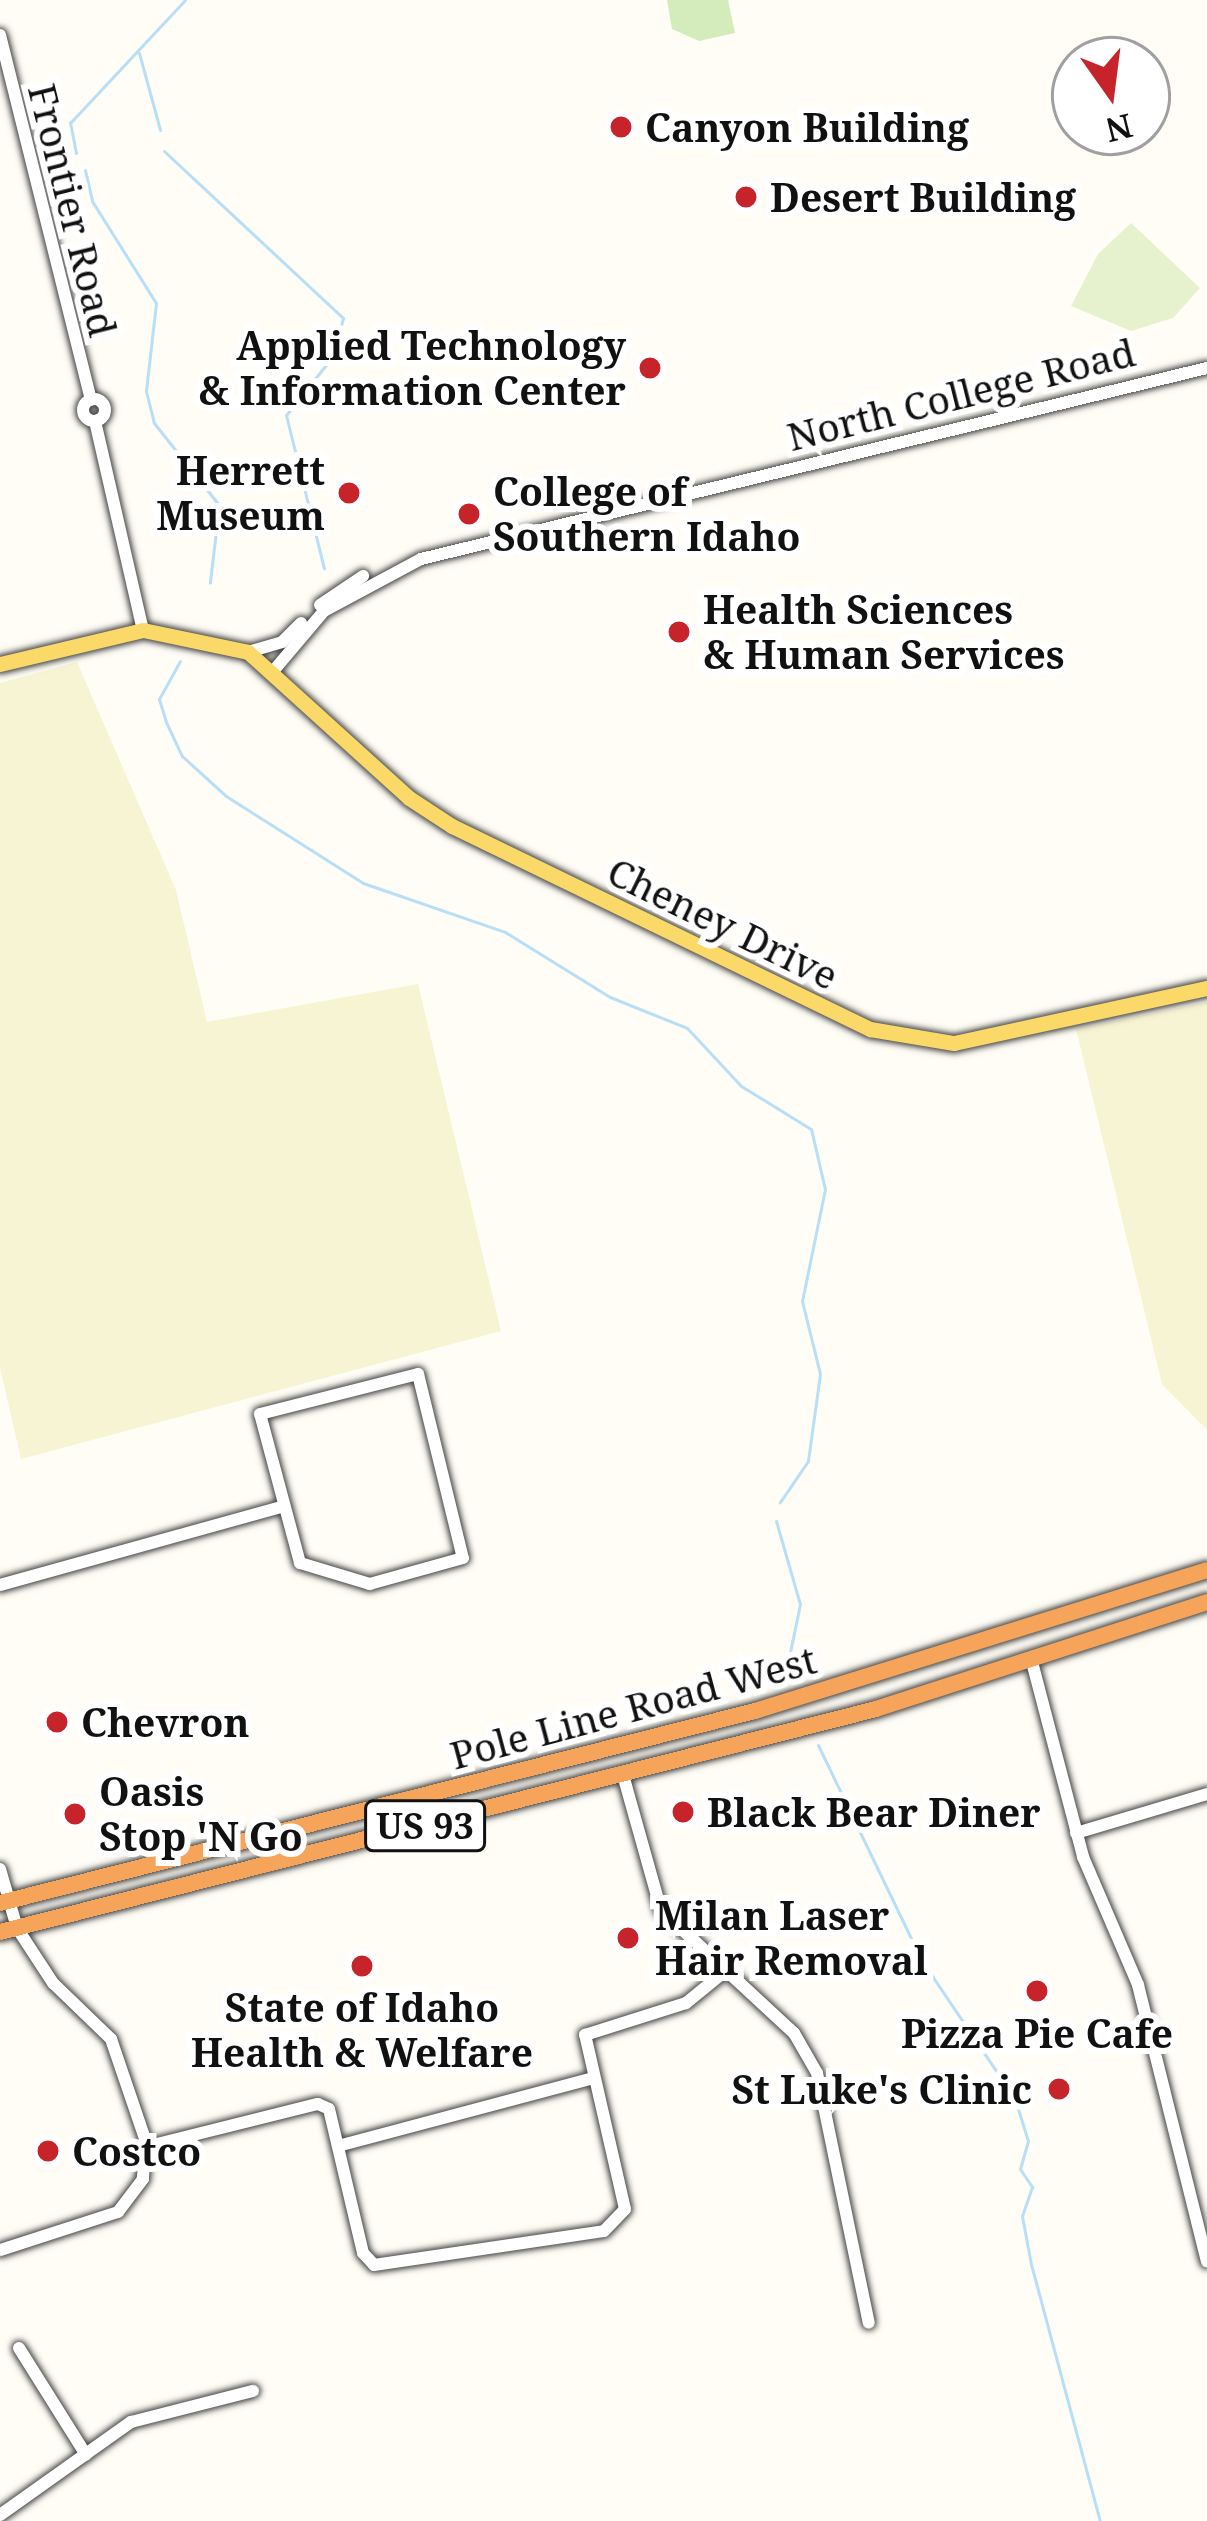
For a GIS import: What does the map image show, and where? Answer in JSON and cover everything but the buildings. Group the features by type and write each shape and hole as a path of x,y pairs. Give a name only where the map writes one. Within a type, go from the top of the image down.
{"highway":[{"name":"Pole Line Road West","path":"4,1902 755,1711 1207,1570"},
{"name":"Pole Line Road West","path":"9,1930 623,1775 1032,1662 1207,1602"}],"main road":[{"path":"0,664 143,629 248,652 275,669"},
{"name":"Cheney Drive","path":"275,669 409,798 452,826 870,1029 954,1043 1207,988"}],"street":[{"name":"Frontier Road","path":"0,34 91,400 105,408 95,421 143,629"},
{"name":"North College Road","path":"275,669 324,611 422,559 1207,368"},
{"path":"248,652 282,642 352,582 422,559"},
{"path":"418,1374 464,1558 370,1584 300,1563 284,1506 260,1414 418,1374"},
{"path":"0,1585 284,1506"},
{"path":"1032,1662 1076,1834 1138,1985 1207,2262"},
{"path":"623,1775 661,1910 794,2033 817,2073 869,2323"},
{"path":"1076,1834 1207,1794"},
{"path":"0,1869 9,1930 53,1983 111,2039 145,2147 143,2179 118,2212 0,2250"},
{"path":"145,2147 317,2104 329,2109 363,2253 374,2265 604,2231 625,2209 585,2035 686,2003 724,1972"},
{"path":"338,2146 594,2078"},
{"path":"19,2348 86,2455"},
{"path":"0,2515 131,2422 253,2391"}],"shaded area":[{"path":"77,662 176,890 207,1022 418,984 501,1331 21,1459 0,1368 0,683"},
{"path":"1207,1002 1207,1430 1162,1384 1076,1029"}],"green space":[{"path":"667,0 728,0 735,33 699,41 672,29"},
{"path":"1131,223 1200,288 1173,318 1131,331 1071,306 1098,254"}],"waterway":[{"path":"76,153 70,123 185,0"},
{"path":"139,53 160,130"},
{"path":"164,151 343,318 333,356 286,415 324,568"},
{"path":"85,170 92,201 156,303 146,391 154,423 219,505 210,582"},
{"path":"180,661 159,699 166,722 182,756 226,796 363,883 505,932 610,997 687,1028 741,1086 811,1129 825,1189 802,1301 820,1374 808,1461 780,1502"},
{"path":"776,1521 800,1604 789,1657 796,1680"},
{"path":"818,1745 922,1961 1015,2099 1028,2141 1020,2169 1032,2187 1022,2216 1031,2264 1100,2521"}],"place":[{"name":"Canyon Building","path":"621,127"},
{"name":"Desert Building","path":"746,197"},
{"name":"Applied Technology & Information Center","path":"650,368"},
{"name":"Herrett Museum","path":"349,493"},
{"name":"College of Southern Idaho","path":"469,514"},
{"name":"Health Sciences & Human Services","path":"679,632"},
{"name":"Chevron","path":"57,1722"},
{"name":"Black Bear Diner","path":"683,1812"},
{"name":"Oasis Stop 'N Go","path":"75,1814"},
{"name":"Milan Laser Hair Removal","path":"628,1938"},
{"name":"State of Idaho Health & Welfare","path":"362,1966"},
{"name":"Pizza Pie Cafe","path":"1037,1991"},
{"name":"St Luke's Clinic","path":"1059,2089"},
{"name":"Costco","path":"48,2151"}]}
